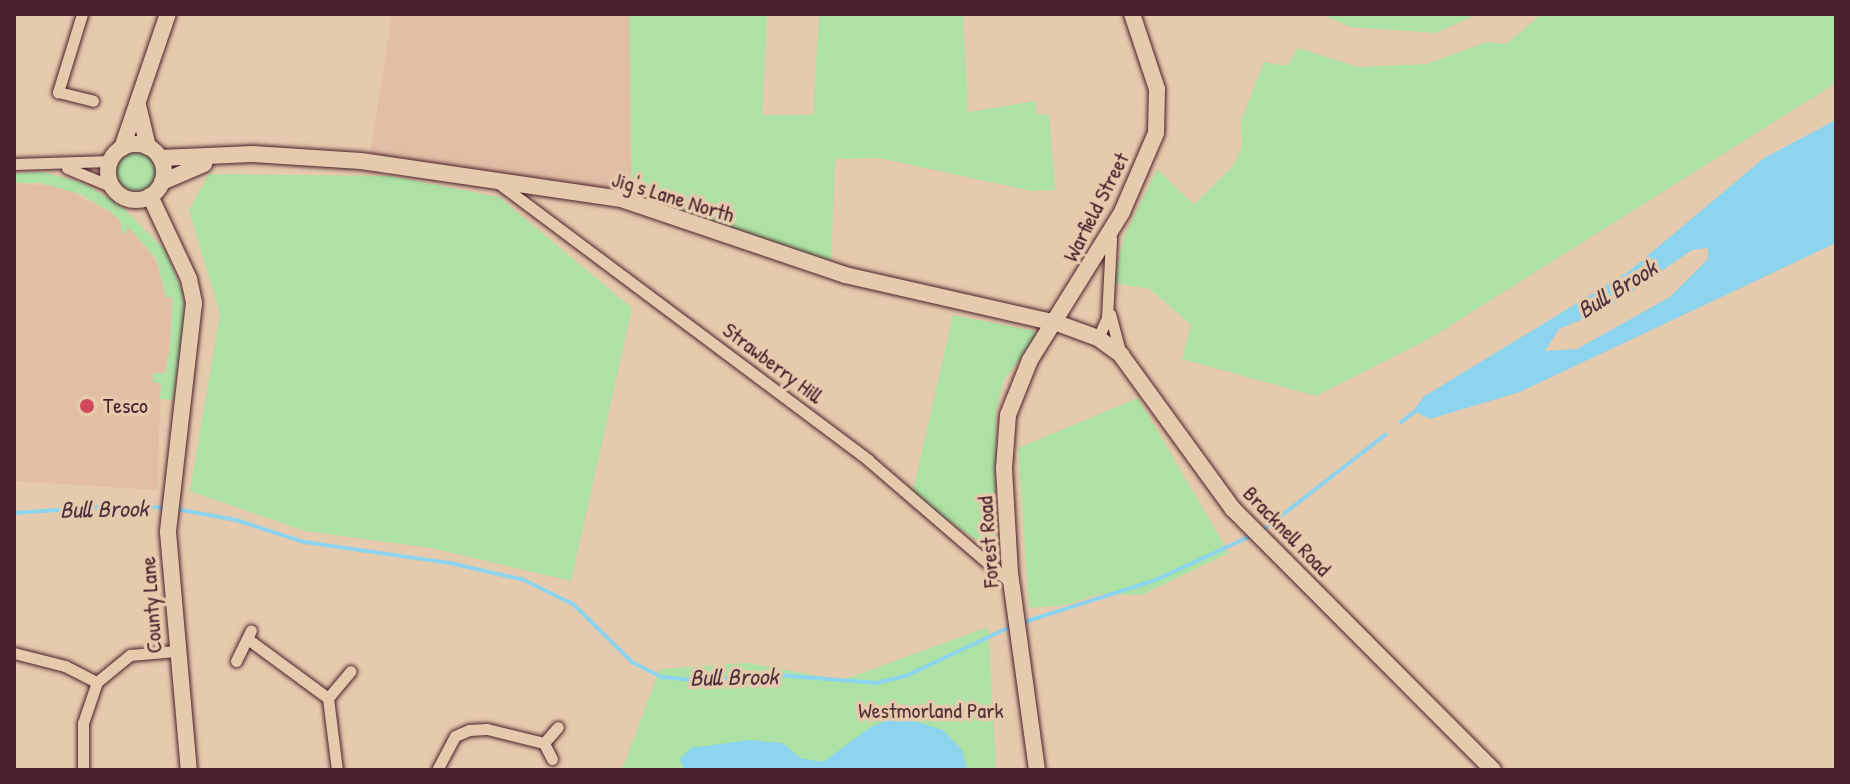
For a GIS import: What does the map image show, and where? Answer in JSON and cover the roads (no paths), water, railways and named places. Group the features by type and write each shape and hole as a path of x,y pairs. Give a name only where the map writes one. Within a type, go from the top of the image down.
{"street":[{"path":"82,14 58,92 93,101"},
{"path":"113,187 116,155 168,14"},
{"name":"Warfield Street","path":"1057,323 1138,181 1160,108 1132,14"},
{"path":"55,165 113,187 131,200 150,196 162,182 137,103"},
{"path":"14,164 55,165 154,152"},
{"name":"Jig's Lane North","path":"154,152 220,158 253,154 361,161 501,185 621,199 845,275 1057,323"},
{"name":"Jig's Lane North","path":"162,182 220,158"},
{"name":"Strawberry Hill","path":"501,185 868,460 1012,583"},
{"name":"County Lane","path":"150,196 189,279 194,327 169,490 169,552 176,651 189,770"},
{"name":"County Lane","path":"131,200 174,250"},
{"path":"1116,223 1106,264 1107,301 1121,355"},
{"path":"1098,338 1107,301"},
{"name":"Bracknell Road","path":"1057,323 1098,338 1121,355 1184,447 1257,533 1493,770"},
{"name":"Forest Road","path":"1037,770 1012,583 1004,468 1008,415 1030,360 1057,323"},
{"path":"236,661 250,635 288,671 328,698"},
{"path":"83,770 83,723 97,682 130,655 176,651"},
{"path":"14,653 52,662 97,682"},
{"path":"337,770 328,698 351,671"},
{"path":"544,743 558,727"},
{"path":"437,770 455,736 469,730 487,729 544,743 552,759"}],"water":[{"path":"1836,120 1836,243 1520,392 1430,419 1414,411 1423,397 1628,272 1764,158","holes":["1708,248 1708,259 1670,297 1577,349 1545,351 1559,329 1605,310 1692,250"]},
{"path":"898,716 943,730 962,750 967,770 684,770 680,759 691,748 749,740 783,743 800,758 823,762 871,727"}],"waterway":[{"name":"Bull Brook","path":"1401,422 1418,409"},
{"name":"Bull Brook","path":"1263,530 1385,435"},
{"name":"Bull Brook","path":"14,513 127,505 167,508"},
{"name":"Bull Brook","path":"176,509 236,520 304,542 450,563 524,580 573,604 632,662 662,677 705,681 777,675 877,683 908,675 1012,626"},
{"name":"Bull Brook","path":"1021,623 1156,580 1251,536"}],"place":[{"name":"Tesco","path":"87,406"}],"park label":[{"name":"Westmorland Park","path":"931,711"}]}
